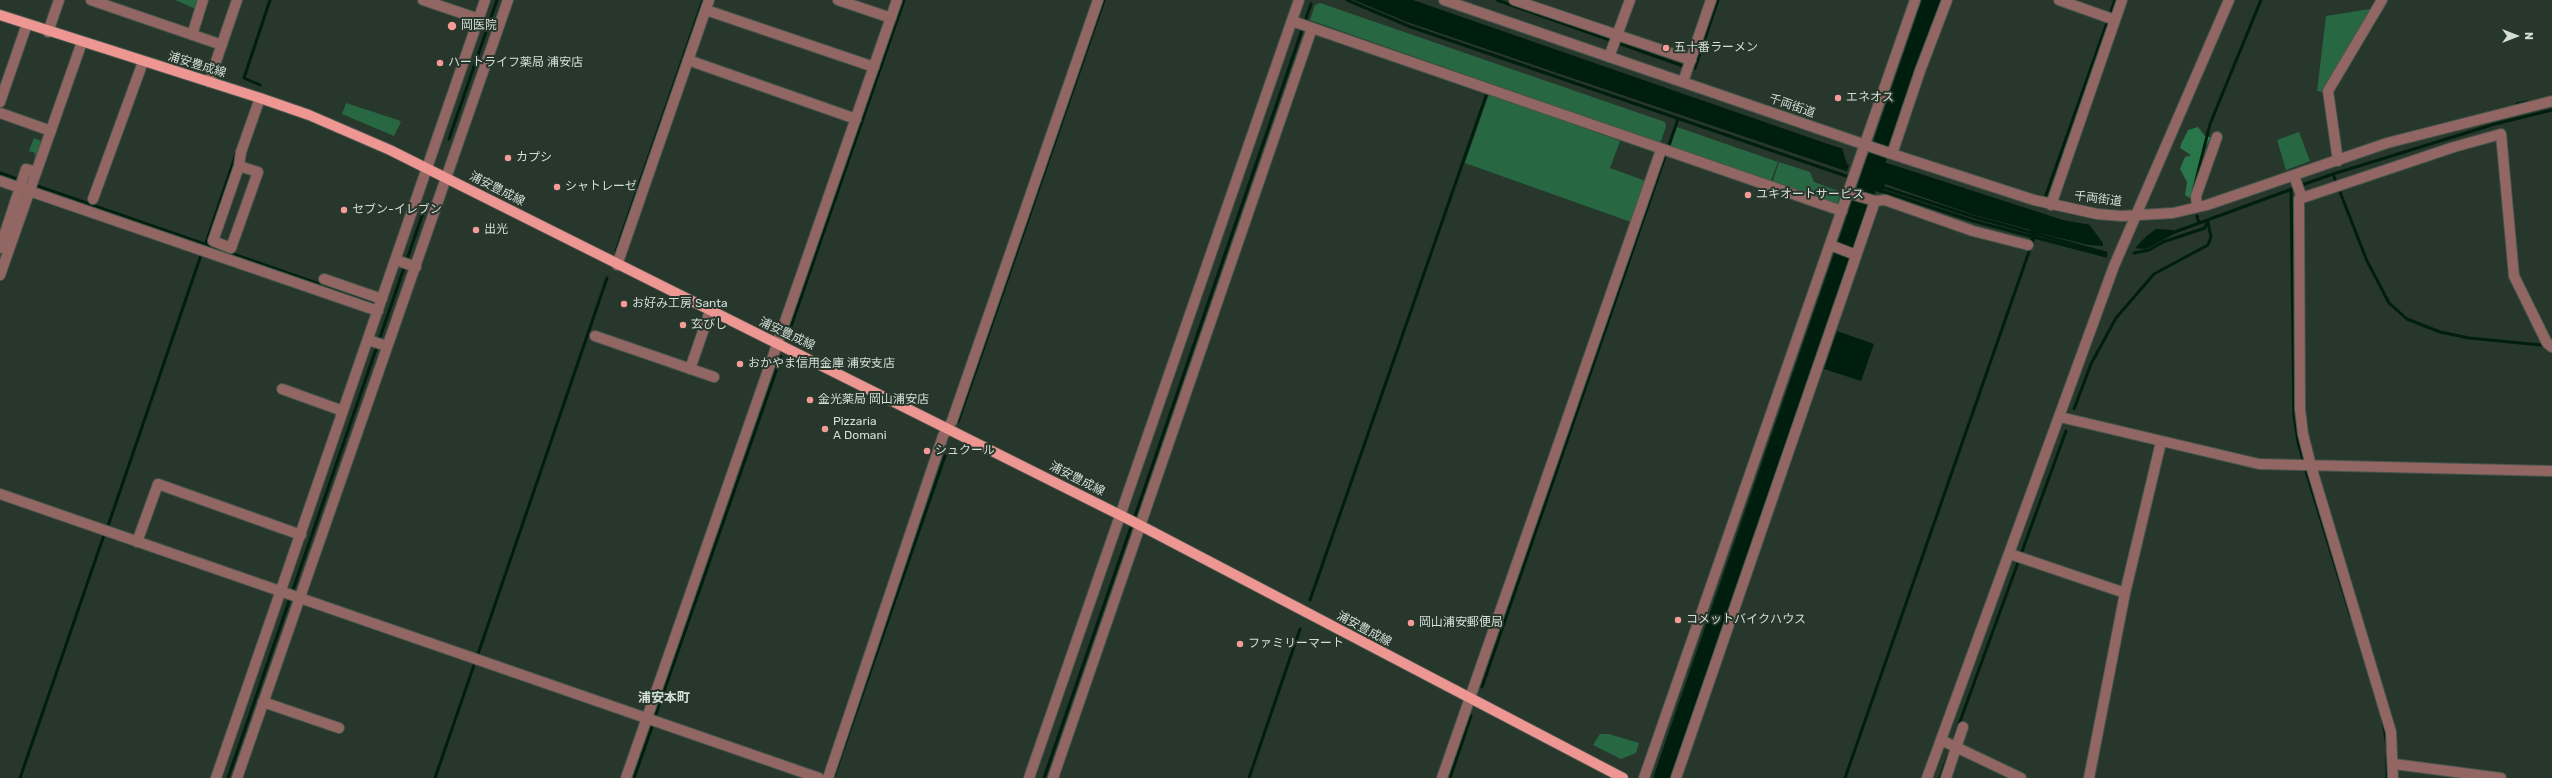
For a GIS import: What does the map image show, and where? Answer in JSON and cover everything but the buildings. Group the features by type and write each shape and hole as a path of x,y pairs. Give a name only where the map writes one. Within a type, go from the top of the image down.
{"main road":[{"name":"浦安豊成線","path":"0,15 48,32 260,98 357,134 428,168 617,265 779,343 1132,521 1469,700 1623,778"}],"street":[{"path":"48,32 59,0"},
{"path":"192,35 204,0"},
{"path":"209,82 237,0"},
{"path":"423,0 479,20"},
{"path":"216,778 255,702 291,595 301,535 343,411 378,343 378,310 382,299 406,264 428,168 485,0"},
{"path":"237,778 255,702 378,343 406,264 447,178 508,0"},
{"path":"617,265 710,0"},
{"path":"838,0 891,18"},
{"path":"626,778 779,343 897,0"},
{"path":"828,778 948,428 1098,0"},
{"path":"1029,778 1132,521 1303,25 1299,0"},
{"name":"千両街道","path":"1444,0 1683,82 1863,150 1892,154 2051,205 2097,214 2136,215 2173,213 2295,178 2386,143 2552,101"},
{"path":"1609,56 1630,0"},
{"path":"1683,82 1712,0"},
{"path":"1644,778 1834,247 1842,211 1853,190 1863,150 1915,0"},
{"path":"1892,154 1920,71 1947,0"},
{"path":"2059,0 2111,18"},
{"path":"2051,205 2111,18 2122,0"},
{"path":"1927,778 2016,556 2060,417 2116,261 2229,0"},
{"path":"2338,161 2328,91 2382,0"},
{"path":"94,1 222,45"},
{"path":"1517,1 1615,39 1691,60"},
{"path":"706,10 874,67"},
{"path":"0,102 27,24"},
{"path":"1303,25 1842,211"},
{"path":"1053,778 1132,521 1303,25"},
{"path":"0,248 51,131 82,42"},
{"path":"688,60 856,119"},
{"path":"93,199 143,62"},
{"path":"239,166 258,172 231,248 213,241 239,166 240,152 260,98"},
{"path":"0,113 51,131"},
{"path":"2301,196 2337,186 2454,147 2502,134 2514,276 2547,343 2552,346"},
{"path":"2197,207 2196,196 2217,137"},
{"path":"1442,778 1665,151"},
{"path":"2295,178 2301,196 2299,199 2300,409 2306,466 2386,714 2394,764 2393,778"},
{"path":"0,180 28,185 378,310"},
{"path":"0,275 28,185"},
{"path":"1853,190 1871,200 1885,200 1973,231 2028,245"},
{"path":"1676,778 1871,200"},
{"path":"1834,247 1854,254"},
{"path":"324,279 382,299"},
{"path":"690,369 710,311"},
{"path":"595,336 714,377"},
{"path":"282,389 343,411"},
{"path":"2060,417 2259,464 2552,471"},
{"path":"2089,778 2125,593 2161,442"},
{"path":"137,542 158,484 301,535"},
{"path":"0,494 819,778"},
{"path":"2016,556 2125,593"},
{"path":"255,702 338,728"},
{"path":"1946,778 1963,727"},
{"path":"1941,740 2021,778"},
{"path":"2394,764 2501,778"}],"green space":[{"path":"175,0 199,0 196,9"},
{"path":"1320,3 1665,122 1666,127 1660,143 1310,20 1315,5"},
{"path":"2370,9 2324,92 2317,91 2326,16"},
{"path":"1489,94 1620,141 1610,168 1646,181 1631,222 1465,163"},
{"path":"346,103 401,122 394,136 342,114"},
{"path":"1677,127 1778,162 1770,183 1670,147"},
{"path":"2198,127 2205,136 2210,137 2210,140 2207,144 2194,195 2190,198 2185,195 2187,182 2180,169 2185,157 2191,155 2180,148 2188,130"},
{"path":"2299,132 2310,161 2286,170 2277,140"},
{"path":"34,138 41,141 34,164 35,153 29,151"},
{"path":"1779,162 1810,172 1814,182 1841,192 1837,205 1772,183"},
{"path":"1600,734 1609,734 1639,743 1636,753 1621,759 1593,745"}],"shaded area":[{"path":"1354,0 1413,0 1825,143 2063,220 2148,235 2156,229 2173,230 2174,234 2146,249 2089,245 2039,233 2033,243 2030,242 2031,230 1974,215 1885,184 1882,193 1860,186 1846,171 1407,22"},
{"path":"1837,331 1874,344 1861,381 1824,369"}],"pier":[{"path":"1842,148 1873,157 1869,160 1860,186 1846,174 1849,165 1847,164"},
{"path":"1886,185 2020,229 1974,217 1886,187 1884,194"},
{"path":"2088,223 2147,233 2153,229 2137,246 2127,265 2104,258 2103,249 2113,249 2103,248 2103,243"}],"waterway":[{"path":"260,85 244,78 270,0"},
{"path":"449,139 497,0"},
{"path":"616,251 703,0"},
{"path":"788,335 904,0"},
{"path":"958,422 1104,0"},
{"path":"1347,0 1411,27 1852,178"},
{"path":"1497,0 1683,66"},
{"path":"1693,67 1695,68 1718,0"},
{"path":"1883,142 1932,0"},
{"path":"2046,195 2115,0"},
{"path":"2194,188 2210,124 2261,0"},
{"path":"1134,519 1311,4"},
{"path":"1310,600 1487,93"},
{"path":"2517,104 2527,102"},
{"path":"2299,186 2495,124 2552,110"},
{"path":"1482,687 1678,119"},
{"path":"205,246 237,151"},
{"path":"1663,778 1877,158"},
{"path":"0,173 371,302"},
{"path":"2333,174 2367,261 2389,303 2407,319 2440,332 2469,338 2541,345 2545,347"},
{"path":"1882,187 1974,217 2106,253"},
{"path":"2172,233 2292,189"},
{"path":"1879,190 1973,221 2106,256"},
{"path":"2291,190 2294,415 2298,442 2304,463"},
{"path":"228,778 424,210"},
{"path":"2197,216 2199,223"},
{"path":"2134,253 2149,250 2163,242 2205,228 2208,220"},
{"path":"2074,409 2091,364 2116,318 2154,274 2208,245 2211,237 2208,222"},
{"path":"1845,778 2031,246"},
{"path":"108,526 201,255"},
{"path":"478,654 607,278"},
{"path":"655,717 781,357"},
{"path":"1955,735 2066,431"},
{"path":"834,776 945,456"},
{"path":"2305,468 2351,617"},
{"path":"1044,778 1132,524"},
{"path":"20,778 104,535"},
{"path":"1249,778 1300,629"},
{"path":"435,778 474,665"},
{"path":"1450,778 1471,716"},
{"path":"2383,720 2387,746"},
{"path":"634,778 652,727"},
{"path":"1940,778 1948,756"},
{"path":"2387,756 2387,778"},
{"path":"1666,771 1672,774"}],"place":[{"name":"岡医院","path":"452,26"},
{"name":"五十番ラーメン","path":"1666,48"},
{"name":"ハートライフ薬局 浦安店","path":"440,63"},
{"name":"エネオス","path":"1838,98"},
{"name":"カプシ","path":"508,158"},
{"name":"シャトレーゼ","path":"557,187"},
{"name":"ユキオートサービス","path":"1748,195"},
{"name":"セブン-イレブン","path":"344,210"},
{"name":"出光","path":"476,230"},
{"name":"お好み工房 Santa","path":"624,304"},
{"name":"玄びし","path":"683,325"},
{"name":"おかやま信用金庫 浦安支店","path":"740,364"},
{"name":"金光薬局 岡山浦安店","path":"810,400"},
{"name":"Pizzaria A Domani","path":"825,429"},
{"name":"シュクール","path":"927,451"},
{"name":"コメットバイクハウス","path":"1678,620"},
{"name":"岡山浦安郵便局","path":"1411,623"},
{"name":"ファミリーマート","path":"1240,644"}],"district":[{"name":"浦安本町","path":"664,698"}]}
